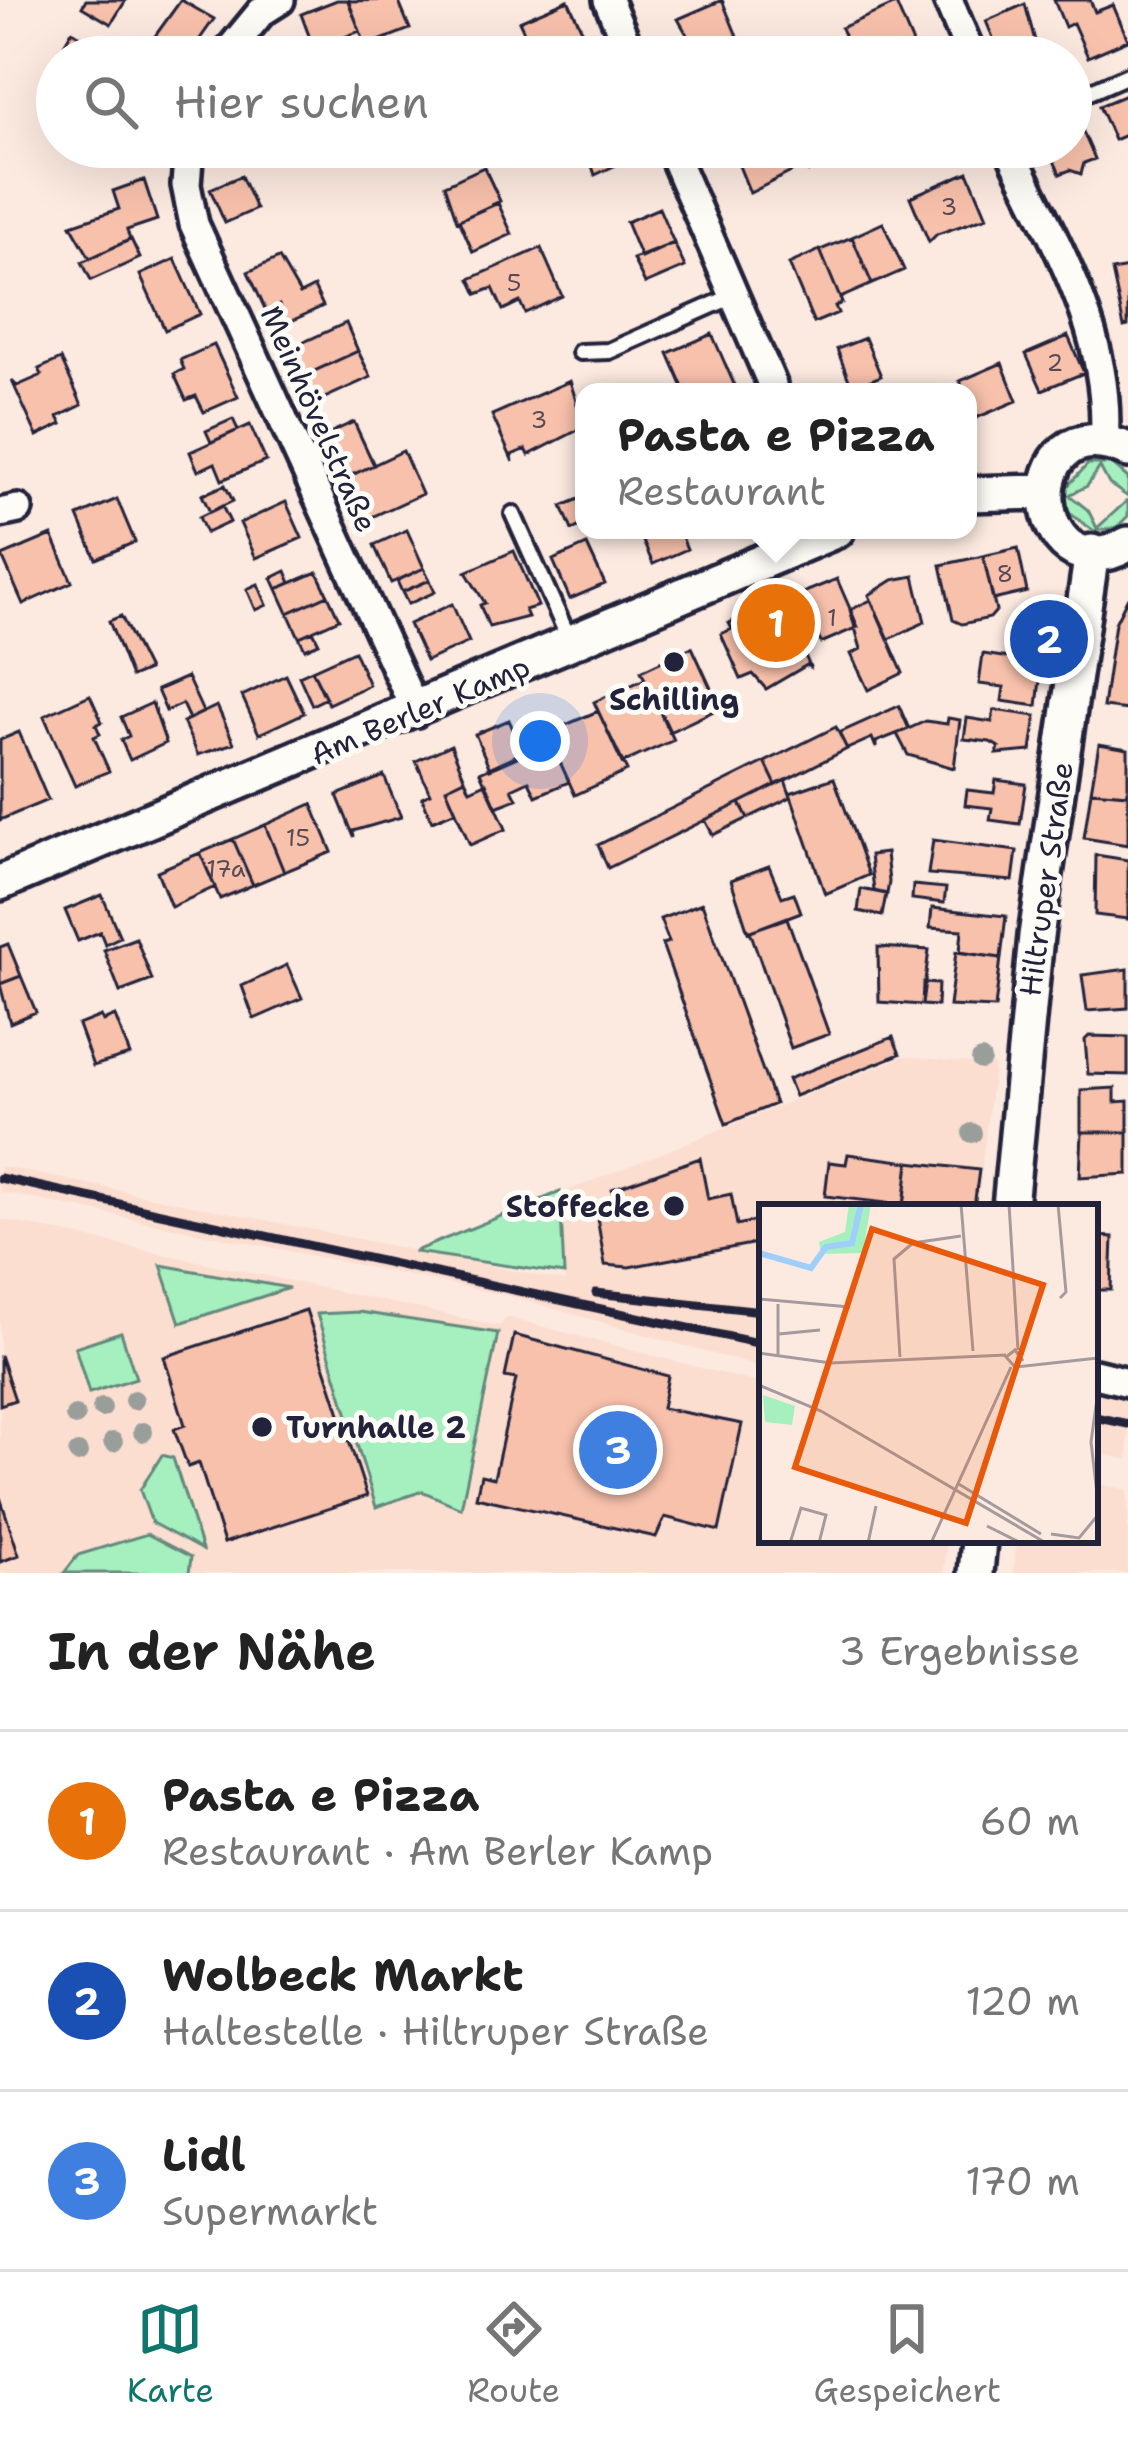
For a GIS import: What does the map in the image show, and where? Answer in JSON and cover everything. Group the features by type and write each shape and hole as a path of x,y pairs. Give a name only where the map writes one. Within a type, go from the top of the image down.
{"street":[{"path":"608,0 623,36"},
{"path":"948,0 963,36"},
{"path":"242,36 272,2"},
{"name":"Meinhövelstraße","path":"187,168 194,224 416,712"},
{"path":"679,168 772,383"},
{"path":"1018,168 1100,351 1116,446 1070,451 1057,462 1044,492 1050,523 1061,538 1092,553 1128,544"},
{"path":"977,494 1044,492"},
{"name":"Am Berler Kamp","path":"0,884 816,539"},
{"name":"Hiltruper Straße","path":"1010,1204 1036,936 1092,553"},
{"path":"1098,1375 1128,1382"},
{"path":"976,1573 979,1543"}],"lane":[{"path":"1092,91 1128,75"},
{"path":"580,352 609,351 733,296"},
{"path":"513,514 572,645"}],"shaded area":[{"path":"904,1056 994,1065 977,1204 759,1204 759,1367 513,1297 0,1192 0,1166 565,1281 562,1193"},
{"path":"0,1219 500,1326 506,1317 759,1383 759,1543 947,1543 944,1573 0,1573"},
{"path":"1098,1372 1128,1379 1128,1460 1098,1453"},
{"path":"1098,1484 1128,1490 1128,1573 1013,1573 1017,1543 1098,1543"}],"green space":[{"path":"1088,464 1112,464 1128,478 1128,497 1109,484 1100,467 1087,486 1069,495 1088,510 1097,528 1128,500 1128,516 1116,528 1094,531 1068,512 1065,489"},
{"path":"560,1192 564,1274 415,1252 415,1251"},
{"path":"161,1265 289,1288 180,1323"},
{"path":"359,1312 498,1333 461,1508 422,1491 376,1507 317,1314"},
{"path":"121,1332 136,1378 89,1393 75,1347"},
{"path":"162,1455 173,1458 202,1550 152,1523 140,1490"},
{"path":"147,1534 191,1557 189,1573 64,1573 78,1555"}],"building":[{"path":"86,0 126,0 111,24 82,7"},
{"path":"181,0 214,19 202,36 155,36"},
{"path":"348,0 360,31 347,36 309,36 301,14"},
{"path":"398,0 410,29 392,36 362,36 348,1"},
{"path":"568,0 582,30 568,36 526,36 519,21"},
{"path":"722,0 737,36 688,36 678,19"},
{"path":"1054,0 1090,0 1095,12 1113,5 1128,40 1092,55 1092,36 1079,36 1073,23 1065,27"},
{"path":"896,4 910,36 844,36 841,28"},
{"path":"1025,4 1034,36 992,36 986,21"},
{"path":"1128,94 1128,134 1114,140 1099,106"},
{"path":"484,168 500,201 457,221 445,185"},
{"path":"740,168 799,168 750,193"},
{"path":"1057,168 1083,168 1081,174 1070,170 1060,174"},
{"path":"968,172 987,217 937,234 929,242 910,197"},
{"path":"241,176 256,209 225,223 210,189"},
{"path":"144,180 157,220 127,230 130,240 90,258 71,225 119,209 113,191"},
{"path":"498,203 512,234 473,252 459,220"},
{"path":"659,208 674,243 641,258 626,222"},
{"path":"883,223 904,270 872,284 852,237"},
{"path":"852,237 872,284 840,298 820,250"},
{"path":"131,239 140,258 91,280 82,262"},
{"path":"674,243 685,267 645,284 633,259"},
{"path":"541,248 562,296 525,313 520,302 503,310 493,288 477,294 470,279"},
{"path":"820,250 842,303 835,306 838,313 814,323 789,264"},
{"path":"279,258 300,294 314,287 323,306 287,323 279,305 266,311 248,272"},
{"path":"175,259 200,314 165,330 140,275"},
{"path":"1128,268 1128,326 1124,327 1112,271"},
{"path":"346,323 358,351 297,379 284,351"},
{"path":"712,334 733,383 681,383 668,353"},
{"path":"1068,336 1084,373 1042,390 1026,354"},
{"path":"865,338 881,376 850,383 837,349"},
{"path":"214,345 238,397 204,412 196,396 186,400 174,374 184,369 180,360"},
{"path":"358,351 371,377 309,405 297,379"},
{"path":"61,359 82,405 58,417 62,424 37,436 12,381 17,386 42,375 39,369"},
{"path":"1002,363 1017,401 977,418 977,383 960,381"},
{"path":"570,381 575,432 529,455 526,449 512,455 513,462 492,415"},
{"path":"233,419 238,430 211,442 206,431"},
{"path":"354,422 374,465 342,479 323,436"},
{"path":"250,425 266,461 222,480 215,463 198,471 190,452"},
{"path":"403,451 422,494 365,520 346,478"},
{"path":"225,485 233,501 210,512 202,495"},
{"path":"117,499 135,542 96,559 78,516"},
{"path":"575,501 572,530 562,506"},
{"path":"286,502 302,538 256,558 240,523"},
{"path":"222,506 230,522 206,533 199,517"},
{"path":"407,530 424,568 391,583 374,545"},
{"path":"52,535 72,582 23,604 2,556"},
{"path":"642,539 683,539 687,549 653,564"},
{"path":"587,545 605,584 570,599 553,560"},
{"path":"1018,548 1027,592 993,600 983,556"},
{"path":"514,551 538,606 525,610 528,617 489,627 480,605 485,603 466,572"},
{"path":"983,556 996,611 990,618 962,624 953,620 941,565"},
{"path":"424,568 430,580 402,592 397,581"},
{"path":"286,571 291,583 277,589 272,578"},
{"path":"317,572 328,595 288,613 277,589"},
{"path":"914,576 925,622 889,639 869,595 893,580"},
{"path":"837,579 858,627 821,643 800,594"},
{"path":"430,580 435,592 408,604 402,592"},
{"path":"258,584 267,605 256,610 247,589"},
{"path":"328,595 339,619 299,637 288,613"},
{"path":"1128,597 1128,710 1103,707 1115,623"},
{"path":"871,600 903,673 868,690 851,654 861,649 850,610"},
{"path":"452,604 469,642 426,661 409,624"},
{"path":"768,606 773,616 785,611 811,669 807,665 766,689 753,674 741,679 721,634 732,629 729,623"},
{"path":"121,616 148,670 131,677 109,621"},
{"path":"313,631 319,643 305,649 299,637"},
{"path":"692,647 720,708 669,732 641,671"},
{"path":"354,651 369,685 328,704 312,670"},
{"path":"983,654 1042,663 1037,706 1002,701 1004,687 979,684"},
{"path":"312,670 326,698 312,705 299,676"},
{"path":"286,675 304,713 259,734 242,696"},
{"path":"187,677 203,712 189,719 182,704 166,711 157,690"},
{"path":"645,679 674,740 622,763 594,702"},
{"path":"90,695 102,722 96,725 100,734 94,737 109,771 75,786 44,716"},
{"path":"152,703 166,743 130,760 121,740 129,736 121,717"},
{"path":"217,706 234,743 198,755 183,722"},
{"path":"899,706 909,729 876,742 876,748 872,738 847,749 839,733"},
{"path":"994,710 1036,716 1031,751 997,754 999,747 990,742 964,739 967,718 992,722"},
{"path":"598,711 627,771 575,795 547,733"},
{"path":"948,718 960,720 954,768 908,755 897,734 926,721 947,724"},
{"path":"509,720 524,754 490,769 475,734"},
{"path":"836,727 847,749 776,785 765,762"},
{"path":"19,732 48,800 0,820 0,740"},
{"path":"550,740 569,782 536,796 529,781 512,789 517,799 496,807 480,772"},
{"path":"1099,744 1128,749 1128,794 1091,791"},
{"path":"451,745 465,779 446,788 456,811 432,821 422,797 430,793 416,761"},
{"path":"765,762 776,785 608,868 598,845"},
{"path":"384,776 401,817 353,831 354,837 337,795"},
{"path":"834,778 869,875 825,894 790,793"},
{"path":"465,779 470,790 486,783 506,829 470,845 446,788"},
{"path":"785,780 791,797 748,818 740,803"},
{"path":"996,780 1026,784 1020,824 990,820 992,808 965,805 967,790 994,793"},
{"path":"1091,791 1128,794 1128,845 1084,838"},
{"path":"740,803 748,818 713,835 705,820"},
{"path":"312,804 332,852 284,872 265,825"},
{"path":"265,825 284,872 253,885 233,839"},
{"path":"233,839 253,885 220,899 200,853"},
{"path":"933,840 1017,851 1013,881 928,874"},
{"path":"200,853 215,887 171,907 157,871"},
{"path":"886,853 887,894 874,891 870,855"},
{"path":"1096,855 1128,860 1128,919 1095,915"},
{"path":"769,866 782,897 794,893 801,912 748,932 731,880"},
{"path":"913,885 946,888 944,903 912,899"},
{"path":"861,889 886,894 882,916 858,911"},
{"path":"102,895 120,937 105,944 100,932 78,941 65,910"},
{"path":"702,903 775,1104 726,1124 662,944 669,942 660,919"},
{"path":"932,908 1006,916 1001,958 960,952 962,930 930,928"},
{"path":"787,918 829,1034 791,1048 750,931"},
{"path":"136,938 152,980 120,992 104,950"},
{"path":"8,944 21,976 0,984 0,947"},
{"path":"878,947 929,950 922,1005 879,1002"},
{"path":"956,952 1001,958 995,1008 949,1006"},
{"path":"287,965 302,998 254,1019 242,986"},
{"path":"1128,969 1128,1008 1087,1011 1082,975"},
{"path":"21,976 36,1012 10,1023 0,984"},
{"path":"923,983 938,984 937,1006 922,1005"},
{"path":"101,1016 103,1021 115,1016 130,1055 93,1066 78,1025"},
{"path":"1089,1036 1128,1037 1128,1075 1088,1074 1085,1040"},
{"path":"893,1037 900,1054 795,1096 788,1079"},
{"path":"1115,1088 1115,1102 1128,1101 1128,1132 1081,1132 1081,1090"},
{"path":"1082,1132 1128,1132 1128,1174 1080,1177"},
{"path":"848,1154 909,1162 904,1204 825,1196 829,1162 846,1164"},
{"name":"Stoffecke","path":"700,1158 708,1199 731,1194 737,1225 759,1220 759,1243 629,1267 605,1265 597,1217 616,1214 612,1189"},
{"path":"909,1162 979,1170 974,1204 904,1204"},
{"path":"1098,1236 1113,1237 1111,1290 1098,1290"},
{"name":"Turnhalle 2","path":"306,1310 367,1496 224,1543 199,1463 188,1467 174,1429 185,1425 164,1357"},
{"path":"514,1335 668,1376 662,1408 742,1424 719,1531 665,1517 656,1537 476,1497 481,1475 494,1478 516,1379 505,1377"},
{"path":"0,1355 15,1400 0,1405"},
{"path":"0,1497 19,1555 0,1562"}],"railway":[{"path":"0,1178 759,1343"},
{"path":"596,1293 759,1311"},
{"path":"1098,1418 1128,1424"}],"place":[{"name":"Pasta e Pizza","path":"776,623"},
{"name":"Wolbeck Markt","path":"1049,639"},
{"name":"Schilling","path":"674,662"},
{"name":"Stoffecke","path":"674,1206"},
{"name":"Turnhalle 2","path":"262,1427"},
{"name":"Lidl","path":"618,1450"}]}
